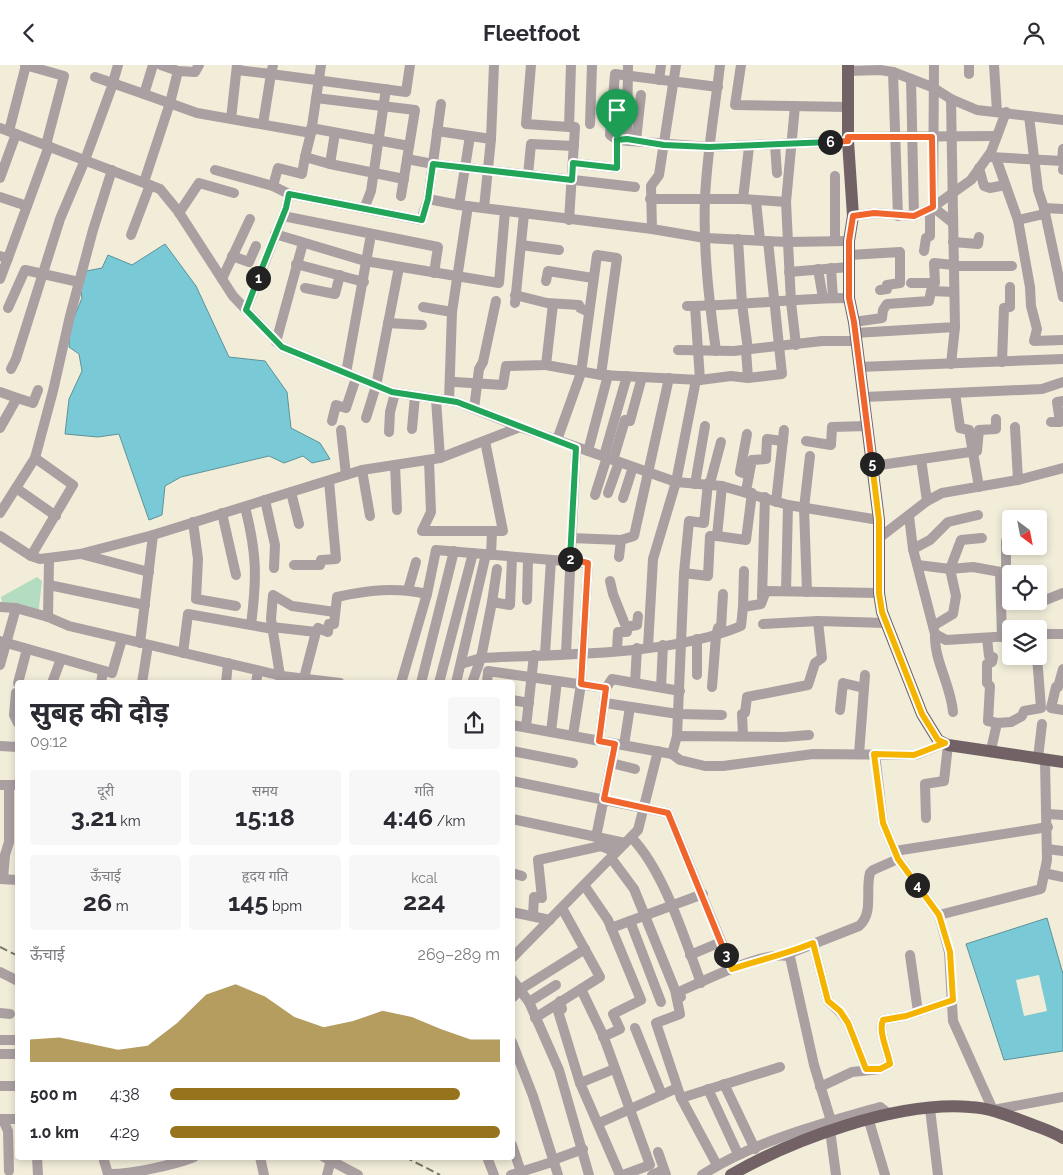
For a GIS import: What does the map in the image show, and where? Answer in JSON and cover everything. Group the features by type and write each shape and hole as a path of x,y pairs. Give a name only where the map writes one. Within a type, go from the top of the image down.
{"main road":[{"path":"848,68 848,139 853,216 849,241 849,298 873,466 879,520 879,593 886,623 922,714 938,740 946,744 1063,762"},
{"path":"731,1175 831,1126 869,1121 914,1109 969,1107 993,1110 1046,1129 1063,1138"},
{"path":"1035,1126 1063,1146"}],"street":[{"path":"0,178 8,131 26,65 64,76"},
{"path":"0,279 4,257 27,206 47,145 67,65"},
{"path":"11,369 16,359 60,219 114,83 118,65"},
{"path":"144,94 153,65"},
{"path":"161,65 178,71 195,72 199,65"},
{"path":"273,186 278,168 302,174 311,130 320,65"},
{"path":"232,119 237,67 272,69 318,80 406,92 410,65"},
{"path":"484,208 491,139 494,65"},
{"path":"531,65 526,124 575,127 569,220"},
{"path":"569,127 571,65"},
{"path":"590,124 592,65"},
{"path":"659,79 661,65"},
{"path":"652,229 650,186 659,175 676,65"},
{"path":"716,351 710,306 705,238 705,198 709,147 720,65"},
{"path":"741,65 735,105 848,107"},
{"path":"924,251 926,238 930,236 934,65"},
{"path":"853,216 874,213 914,216 931,208 971,180 979,168 992,157 997,136 1001,112 994,65"},
{"path":"848,68 880,69 893,72 932,87 951,99 978,110 1063,120"},
{"path":"263,124 272,69"},
{"path":"627,140 628,70"},
{"path":"718,87 659,79 628,70 615,74 610,135 627,140 664,145 709,147 749,147 895,137 997,136"},
{"path":"132,235 178,71"},
{"path":"893,72 898,216"},
{"path":"95,77 198,113 409,146"},
{"path":"911,79 914,216"},
{"path":"364,209 371,191 386,89"},
{"path":"573,163 617,168 641,95"},
{"path":"316,97 415,110 401,195"},
{"path":"951,99 955,327 951,364"},
{"path":"215,170 273,186 289,194 422,220 428,199 441,104"},
{"path":"794,106 786,202 791,302 796,345"},
{"path":"1029,116 1038,190 1063,297"},
{"path":"8,131 160,189 180,213 233,296 282,347 395,393 449,401 576,448 676,482 709,483 749,492 788,505 879,520"},
{"path":"438,131 491,139"},
{"path":"330,164 335,133"},
{"path":"449,401 452,312 457,277 465,168 470,136"},
{"path":"528,175 531,144 574,146"},
{"path":"774,145 777,173"},
{"path":"742,199 749,147"},
{"path":"992,157 1062,161 1063,149"},
{"path":"306,157 330,164 404,179"},
{"path":"992,157 1018,220 1030,287 1031,306 1038,329 1034,341 1063,340"},
{"path":"407,159 465,168 634,187"},
{"path":"979,168 984,186 990,188 1005,185"},
{"path":"0,513 35,458 79,281 112,170"},
{"path":"835,177 835,241"},
{"path":"180,213 199,183 234,193"},
{"path":"246,310 283,216 289,194"},
{"path":"0,197 27,206"},
{"path":"650,199 705,198 786,202"},
{"path":"428,199 569,220 652,229 705,238 787,242 849,241"},
{"path":"455,382 503,385 506,366 546,365 581,373 698,380 731,376 748,378 782,374 774,302 756,201"},
{"path":"931,208 953,223"},
{"path":"1018,220 1044,211 1063,209"},
{"path":"275,233 365,261 499,283 505,211"},
{"path":"524,213 515,299 552,304 579,305 589,311"},
{"path":"283,216 438,247 434,273"},
{"path":"222,279 250,219"},
{"path":"953,242 978,244 979,237"},
{"path":"738,239 748,378"},
{"path":"332,421 336,405 346,408 364,282 365,261 370,240"},
{"path":"276,341 303,243"},
{"path":"232,256 249,262 256,245"},
{"path":"521,245 559,250"},
{"path":"789,272 831,268 849,261 900,252 900,283 887,285 887,289 880,290"},
{"path":"558,440 581,373 597,255 617,258 604,375 588,451"},
{"path":"911,283 935,283 934,263 1012,266"},
{"path":"296,264 364,282"},
{"path":"366,418 376,386 399,267"},
{"path":"828,298 831,268"},
{"path":"8,308 25,269 79,281"},
{"path":"818,269 828,298"},
{"path":"546,281 548,271 593,278"},
{"path":"305,288 335,294 340,275"},
{"path":"1002,362 1004,308 1010,307 1010,287"},
{"path":"678,350 747,350 822,341 855,332 882,318 883,309 887,304 929,301 931,291 954,292"},
{"path":"635,683 642,648 653,559 676,482 698,380 698,350 691,306 849,298"},
{"path":"474,409 477,384 496,301"},
{"path":"546,365 552,304"},
{"path":"423,307 452,312"},
{"path":"388,323 422,325"},
{"path":"855,332 955,327"},
{"path":"859,367 1063,359"},
{"path":"608,493 611,459 627,376"},
{"path":"595,495 625,420 630,421 642,377"},
{"path":"571,538 621,539 634,536 669,378"},
{"path":"864,397 1042,389 1063,382"},
{"path":"0,392 33,403 38,390"},
{"path":"389,432 390,412 395,393"},
{"path":"955,393 960,428 969,430 979,487"},
{"path":"412,429 415,396"},
{"path":"0,428 17,399"},
{"path":"436,399 440,458"},
{"path":"1051,422 1060,422 1057,402 1063,401"},
{"path":"873,466 977,451 979,430 996,429 996,419"},
{"path":"806,441 831,445 832,427 868,425"},
{"path":"695,484 705,426"},
{"path":"0,537 31,556 49,559 80,554 153,535 362,470 440,458 520,427"},
{"path":"1015,427 1018,480"},
{"path":"341,430 346,475"},
{"path":"776,502 784,430"},
{"path":"747,433 740,472 749,475"},
{"path":"684,573 708,576 710,536 746,540 749,475 752,460 766,459 767,439 783,441"},
{"path":"429,460 431,512 422,531 503,531 485,441"},
{"path":"672,754 677,735 684,573 690,521 704,523 709,483 721,442"},
{"path":"566,653 576,448"},
{"path":"807,592 804,508 810,456"},
{"path":"31,556 73,485 35,458"},
{"path":"921,459 927,501"},
{"path":"395,465 397,510"},
{"path":"623,498 633,467"},
{"path":"879,538 927,501 942,493 1018,480 1063,468"},
{"path":"362,470 370,517"},
{"path":"294,565 320,565 321,560 336,559 329,481"},
{"path":"717,536 722,486"},
{"path":"16,488 56,516"},
{"path":"291,492 299,524"},
{"path":"762,601 765,497"},
{"path":"264,500 275,545 274,568"},
{"path":"786,591 788,505"},
{"path":"245,507 255,543 256,565 251,625"},
{"path":"222,513 236,575"},
{"path":"913,549 930,540 948,522 978,515"},
{"path":"909,516 913,549 934,630 940,667 952,702 953,712"},
{"path":"183,653 188,614 196,599 198,559 193,522"},
{"path":"457,680 489,555 492,531"},
{"path":"142,680 145,605 153,535"},
{"path":"934,630 953,613 956,596 950,569 961,540 982,538"},
{"path":"619,557 621,539"},
{"path":"403,680 427,594 436,550 588,563 581,684 573,735"},
{"path":"422,680 454,551"},
{"path":"440,680 472,553"},
{"path":"80,554 149,572"},
{"path":"918,565 950,569 973,567 1006,573 1006,555"},
{"path":"492,602 510,605 512,558"},
{"path":"48,617 49,559"},
{"path":"527,600 528,559"},
{"path":"526,727 533,677 540,655 551,560"},
{"path":"408,590 416,562"},
{"path":"473,680 481,658 497,569"},
{"path":"461,664 481,658 642,648 716,636 741,626 744,571"},
{"path":"1000,573 1001,603 1004,620"},
{"path":"610,581 626,627 626,632 618,632 617,650"},
{"path":"50,585 145,605"},
{"path":"0,607 16,608 48,617 69,626 228,663 281,679 308,679 316,632 318,628 328,632 329,624 334,624 337,597 381,589 408,590 427,594"},
{"path":"743,607 761,604 766,591 879,593"},
{"path":"1001,603 1038,603 1063,593"},
{"path":"712,687 716,636 718,629 721,628 723,594"},
{"path":"281,679 272,628 273,595 292,606 335,612"},
{"path":"196,599 236,606"},
{"path":"0,665 3,642 16,608"},
{"path":"188,614 272,628 316,632"},
{"path":"626,627 637,625 638,616"},
{"path":"743,735 742,714 745,713 747,697 808,685 815,663 822,658 818,621"},
{"path":"763,624 818,621 886,623"},
{"path":"934,630 946,640 1002,637"},
{"path":"1047,634 1063,634"},
{"path":"987,638 989,656 993,657 992,662 987,664 987,683 990,686 988,721 997,723 1011,722 1022,716 1024,711 1041,707 1038,665"},
{"path":"3,642 112,673 122,639"},
{"path":"697,639 697,675"},
{"path":"661,687 663,645"},
{"path":"19,680 26,649"},
{"path":"53,680 61,659"},
{"path":"226,680 228,663"},
{"path":"102,680 103,671"},
{"path":"256,680 258,671"},
{"path":"487,680 488,671 510,678 533,677 606,688"},
{"path":"1062,674 1058,687 1056,687 1051,708 1063,710"},
{"path":"858,754 865,675"},
{"path":"599,741 606,688 612,679 680,691"},
{"path":"551,732 558,681"},
{"path":"840,709 842,683 864,688"},
{"path":"515,701 529,703"},
{"path":"605,703 678,714 722,715"},
{"path":"596,837 611,763 620,744 630,707"},
{"path":"991,750 997,723"},
{"path":"939,915 1041,889 1048,827 1042,759 1042,724"},
{"path":"515,725 658,751 672,754 680,760 714,766 813,754 914,755 946,744 944,781 926,784 926,818"},
{"path":"677,735 784,737 809,735"},
{"path":"0,746 15,747"},
{"path":"515,956 638,830 658,751"},
{"path":"515,752 574,763"},
{"path":"874,754 883,823 897,855 939,915 950,952 953,1021 958,1036 993,1110 1063,1097"},
{"path":"611,763 635,769"},
{"path":"515,782 668,813 703,894 732,969"},
{"path":"9,785 9,842 1,879 15,880"},
{"path":"1048,814 1063,815"},
{"path":"515,820 596,837 628,840 646,852 701,983"},
{"path":"677,999 681,997 679,992 732,969 777,955 785,955 859,926 865,921 870,873 897,855 1048,827"},
{"path":"533,916 534,897 542,898 538,860 601,846 614,855 634,889 677,999 680,1014 656,1023 679,1093 717,1165"},
{"path":"1047,849 1063,851"},
{"path":"1044,873 1063,877"},
{"path":"584,885 608,920 641,1001 613,1014 620,1029 604,1037"},
{"path":"611,928 703,894"},
{"path":"535,1018 600,977 562,908"},
{"path":"515,913 550,920"},
{"path":"630,921 661,1002"},
{"path":"690,955 721,942"},
{"path":"813,943 828,1001 840,1011 848,1023 866,1069"},
{"path":"515,995 521,989 585,949"},
{"path":"785,955 790,957 831,1126 836,1175"},
{"path":"910,955 918,1012"},
{"path":"0,972 15,980"},
{"path":"515,982 529,1002 559,1070 590,1175"},
{"path":"529,1002 556,985"},
{"path":"560,1001 562,1009 558,1011 580,1083 622,1175 650,1165 604,1037 581,989"},
{"path":"820,1087 852,1072 880,1069 890,1064 880,1025 883,1020 918,1012 933,1005 953,1000"},
{"path":"635,1028 662,1095"},
{"path":"0,1041 15,1040"},
{"path":"515,1050 533,1096 558,1175"},
{"path":"0,1054 15,1054"},
{"path":"599,1123 662,1095 708,1089 780,1067"},
{"path":"580,1083 614,1069"},
{"path":"724,1084 755,1149"},
{"path":"0,1086 15,1086"},
{"path":"708,1089 738,1154"},
{"path":"702,1175 738,1154 831,1126 880,1107 890,1115"},
{"path":"930,1109 938,1175"},
{"path":"6,1165 8,1131 2,1119 15,1119"},
{"path":"869,1121 885,1175"},
{"path":"511,1175 522,1173 583,1149"},
{"path":"652,1175 665,1173 658,1152"},
{"path":"515,1153 522,1173"},
{"path":"36,1160 38,1175"},
{"path":"104,1160 108,1174 137,1173 183,1160"},
{"path":"261,1160 264,1175"},
{"path":"327,1160 327,1175"},
{"path":"329,1160 358,1175"},
{"path":"488,1160 494,1175"}],"green space":[{"path":"37,577 42,581 38,616 2,602 1,597"}],"water":[{"path":"165,244 196,286 229,357 265,361 287,392 291,428 320,443 330,459 312,463 303,456 284,463 269,456 181,477 165,486 162,515 149,520 119,434 98,437 65,434 69,399 82,371 79,354 69,347 70,327 82,298 80,284 86,271 102,268 108,255 132,265"},
{"path":"1047,918 1063,974 1063,1051 1004,1060 966,944"}],"pier":[{"path":"1039,975 1047,1011 1024,1016 1016,980"}],"railway":[{"path":"0,947 15,954"},
{"path":"411,1160 440,1175"}],"route":[{"path":"848,137 932,137 933,207 914,216 874,213 853,216 849,241 849,298 854,322 879,520 879,593 882,612 922,714 938,740 945,743 914,755 874,754 883,823 898,859 939,915 950,952 953,1000 941,1002 906,1016 883,1020 880,1025 890,1064 880,1069 866,1069 848,1023 840,1011 828,1001 813,943 785,955 777,955 732,969 703,894 668,813 604,799 615,744 599,741 606,688 581,684 588,563 570,560 576,448 457,402 392,392 282,347 246,310 286,208 289,194 371,212 422,220 428,199 433,164 572,180 573,163 617,168 617,140 627,139 664,145 749,147 848,141 848,137"}]}
